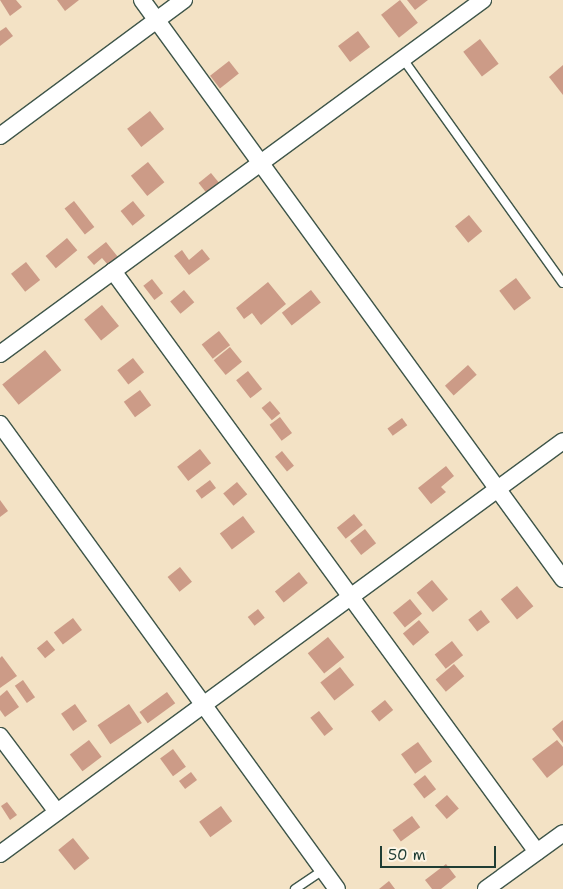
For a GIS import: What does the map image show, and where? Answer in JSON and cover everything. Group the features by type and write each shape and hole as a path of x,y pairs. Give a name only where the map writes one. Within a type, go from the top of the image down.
{"street":[{"path":"142,0 563,579"},
{"path":"0,136 184,0"},
{"path":"0,354 483,0"},
{"path":"113,271 537,852"},
{"path":"0,424 338,889"},
{"path":"0,854 563,441"},
{"path":"0,736 57,812"},
{"path":"486,889 563,832"}],"lane":[{"path":"403,59 563,283"},
{"path":"295,889 323,870"}],"building":[{"path":"0,0 16,0 22,7 10,16"},
{"path":"57,0 79,0 65,11"},
{"path":"400,0 418,23 399,38 381,15"},
{"path":"407,0 428,0 415,10"},
{"path":"6,27 13,36 0,46 0,31"},
{"path":"358,31 370,47 350,62 338,46"},
{"path":"480,39 499,64 482,76 463,52"},
{"path":"229,61 239,74 220,88 210,76"},
{"path":"563,65 563,95 549,77"},
{"path":"150,111 164,129 141,147 127,129"},
{"path":"148,162 164,182 147,196 131,176"},
{"path":"211,173 219,183 207,193 199,183"},
{"path":"74,201 94,227 85,234 65,208"},
{"path":"133,201 145,216 133,226 121,211"},
{"path":"469,215 482,231 468,243 455,226"},
{"path":"67,238 77,250 56,268 46,256"},
{"path":"106,242 118,257 108,265 102,258 94,265 87,257"},
{"path":"202,249 210,259 189,275 174,256 182,250 189,260"},
{"path":"26,262 40,280 25,292 11,274"},
{"path":"516,278 531,298 514,311 499,291"},
{"path":"152,279 163,293 154,300 143,286"},
{"path":"268,282 286,304 261,325 252,313 244,319 236,308"},
{"path":"184,290 194,302 180,314 170,302"},
{"path":"311,290 321,303 292,325 282,313"},
{"path":"102,305 119,326 101,340 84,319"},
{"path":"219,331 230,345 213,359 202,345"},
{"path":"230,347 242,362 226,375 214,360"},
{"path":"45,350 61,370 19,405 2,385"},
{"path":"133,358 144,372 128,384 117,370"},
{"path":"468,365 477,375 454,395 445,386"},
{"path":"248,371 262,389 250,398 236,380"},
{"path":"140,390 151,405 135,417 124,402"},
{"path":"270,401 280,413 272,420 262,408"},
{"path":"280,417 292,433 282,441 270,425"},
{"path":"402,418 407,425 393,436 387,429"},
{"path":"200,449 211,463 188,481 177,467"},
{"path":"282,451 294,466 287,471 275,457"},
{"path":"446,466 454,476 441,487 446,492 431,504 418,488"},
{"path":"210,480 216,488 202,499 196,491"},
{"path":"237,482 247,494 233,506 223,494"},
{"path":"0,500 8,511 0,517"},
{"path":"354,514 363,525 346,539 337,528"},
{"path":"243,516 255,532 232,549 220,533"},
{"path":"365,529 376,543 361,555 350,541"},
{"path":"180,567 192,582 180,592 168,577"},
{"path":"299,572 308,583 284,602 275,592"},
{"path":"432,580 448,599 433,612 417,593"},
{"path":"517,586 533,606 517,619 501,599"},
{"path":"410,599 422,614 405,628 393,613"},
{"path":"258,609 265,618 255,626 248,617"},
{"path":"481,610 490,622 477,632 468,620"},
{"path":"73,618 82,630 63,644 54,632"},
{"path":"419,620 429,632 413,646 403,633"},
{"path":"328,637 344,657 324,674 308,653"},
{"path":"47,640 55,650 45,658 37,648"},
{"path":"452,641 463,655 446,669 435,655"},
{"path":"2,656 17,676 0,688 0,658"},
{"path":"454,664 464,676 446,692 436,679"},
{"path":"340,667 354,685 334,701 320,682"},
{"path":"23,680 35,697 27,703 15,686"},
{"path":"7,690 19,707 5,717 0,710 0,696"},
{"path":"167,692 175,703 148,723 139,712"},
{"path":"385,700 393,710 379,721 371,711"},
{"path":"75,704 87,721 73,731 61,714"},
{"path":"129,704 142,723 110,744 97,725"},
{"path":"319,711 333,729 324,736 310,718"},
{"path":"563,720 563,743 552,729"},
{"path":"89,740 102,757 82,771 70,754"},
{"path":"557,740 563,747 563,765 547,778 532,759"},
{"path":"418,742 432,761 415,774 401,754"},
{"path":"173,749 186,767 173,776 160,758"},
{"path":"191,772 197,780 185,789 179,781"},
{"path":"425,775 436,789 424,798 413,784"},
{"path":"447,795 459,809 447,819 435,805"},
{"path":"7,802 17,815 10,820 1,806"},
{"path":"221,806 232,821 210,837 199,822"},
{"path":"412,816 420,827 401,841 393,830"},
{"path":"73,838 89,858 75,870 58,850"},
{"path":"446,864 456,877 441,889 432,889 425,880"},
{"path":"389,881 395,889 379,889"}]}
